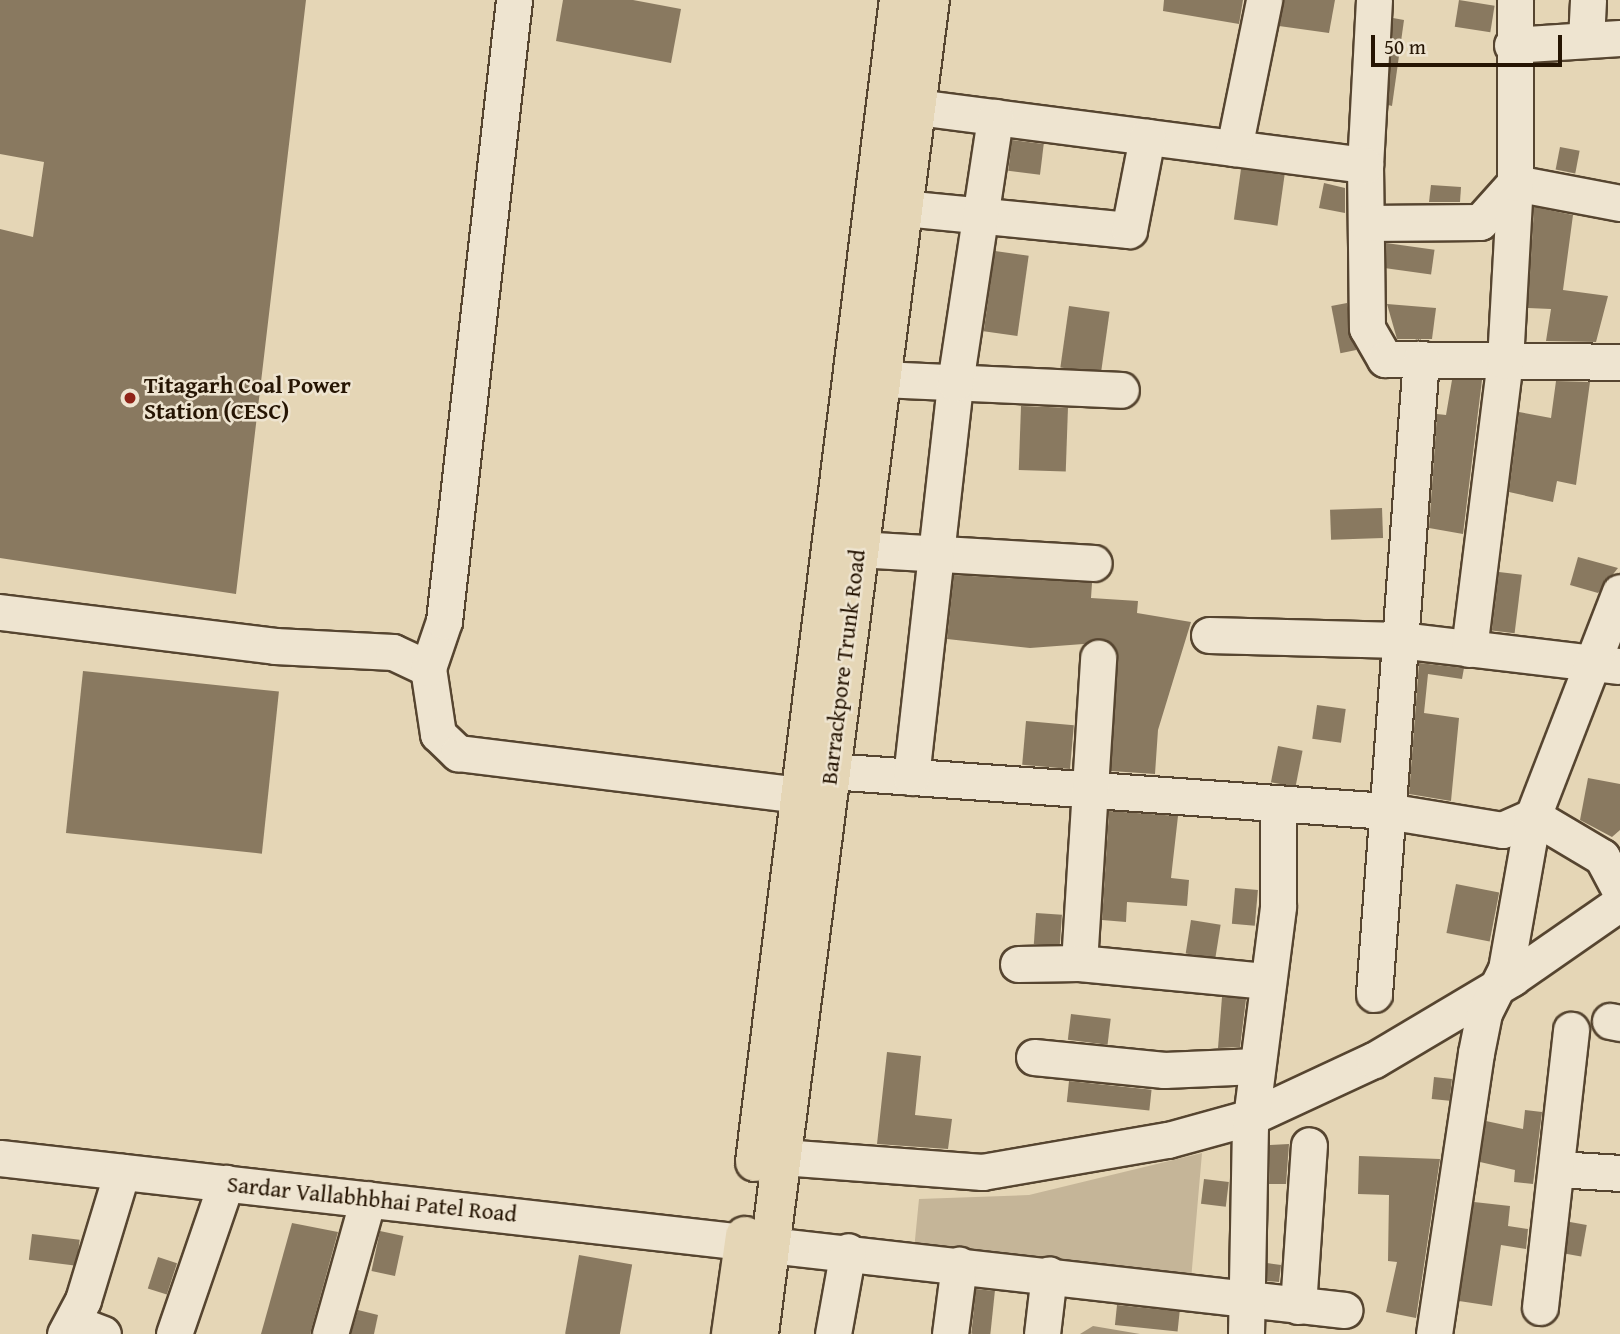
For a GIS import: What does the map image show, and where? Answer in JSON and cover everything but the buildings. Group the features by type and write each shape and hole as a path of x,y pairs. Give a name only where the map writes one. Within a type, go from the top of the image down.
{"main road":[{"name":"Barrackpore Trunk Road","path":"759,1334 758,1241 799,795 900,0"},
{"name":"Barrackpore Trunk Road","path":"732,1334 782,1157 930,0"}],"street":[{"path":"514,0 444,621 428,668 438,734 458,752 799,795"},
{"path":"1234,148 1264,0"},
{"path":"1374,0 1365,165 1367,328 1385,359 1620,362"},
{"path":"1469,649 1505,361 1516,183 1512,45 1515,0"},
{"path":"1586,40 1588,0"},
{"path":"1512,45 1620,38"},
{"path":"917,107 1365,165"},
{"path":"911,777 955,383 995,117"},
{"path":"904,208 1129,230 1147,137"},
{"path":"1366,223 1480,222 1516,183"},
{"path":"1516,183 1620,203"},
{"path":"1374,994 1421,359"},
{"path":"882,379 1121,390"},
{"path":"858,549 934,557 1094,563"},
{"path":"1434,1334 1476,1053 1497,987 1506,969 1533,816 1609,665 1620,592"},
{"path":"0,612 275,646 393,652 428,668"},
{"path":"1209,635 1400,640 1609,665"},
{"path":"1079,963 1087,792 1098,658"},
{"path":"830,771 1087,792 1387,811 1502,830 1533,816 1611,849 1620,891"},
{"path":"1246,1318 1251,1117 1278,906 1278,804"},
{"path":"782,1157 982,1171 1168,1140 1251,1117 1374,1060 1497,987 1620,903"},
{"path":"1018,964 1079,963 1268,981"},
{"path":"1540,1307 1570,1030"},
{"path":"1034,1058 1164,1070 1257,1066"},
{"path":"1298,1306 1309,1145"},
{"name":"Sardar Vallabhbhai Patel Road","path":"0,1158 1049,1274 1246,1318 1298,1306 1344,1310"},
{"path":"1557,1168 1620,1173"},
{"path":"80,1330 122,1172"},
{"path":"174,1334 226,1184"},
{"path":"330,1334 368,1199"},
{"path":"833,1334 848,1251"},
{"path":"950,1334 959,1265"},
{"path":"1042,1334 1049,1274"}],"shaded area":[{"path":"1202,1153 1191,1280 914,1250 919,1199 1029,1195"},
{"path":"1093,1326 1140,1334 1080,1334"}],"place":[{"name":"Titagarh Coal Power Station (CESC)","path":"130,398"}]}
